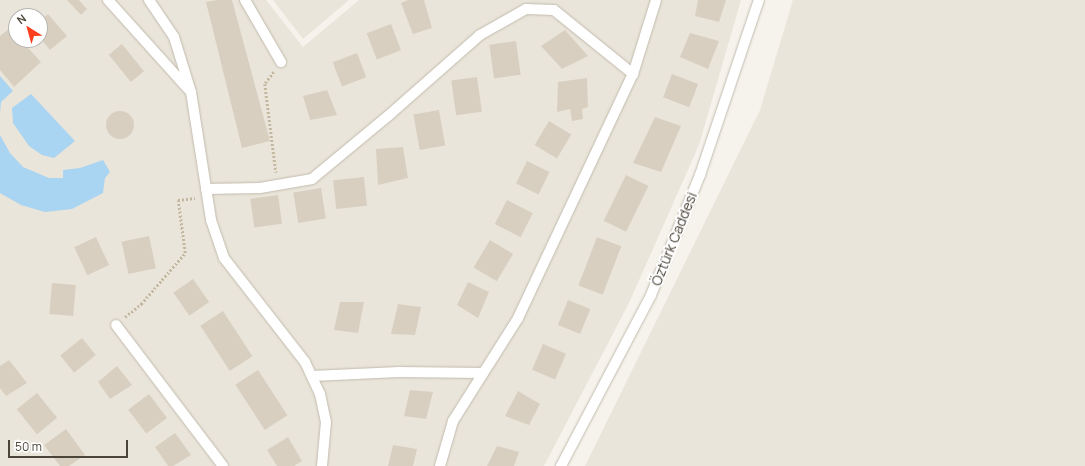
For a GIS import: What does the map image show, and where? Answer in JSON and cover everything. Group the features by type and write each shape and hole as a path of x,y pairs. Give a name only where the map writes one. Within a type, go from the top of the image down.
{"lane":[{"path":"108,0 191,92"},
{"path":"149,0 174,37 191,92 211,220 224,258 305,362 320,394 326,422 322,466"},
{"path":"245,0 281,62"},
{"path":"440,466 453,421 518,318 633,74 656,0"},
{"name":"Öztürk Caddesi","path":"561,466 652,295 700,175 759,0"},
{"path":"207,192 260,188 312,179 388,116 480,35 526,9 554,10 633,74"},
{"path":"116,325 223,466"},
{"path":"312,376 399,372 483,373"}],"path":[{"path":"277,185 266,84 281,62"},
{"path":"116,325 141,304 185,253 178,200 207,192"}],"shaded area":[{"path":"0,0 266,0 303,47 359,0 741,0 699,145 629,303 544,466 0,466"},
{"path":"273,0 349,0 303,39"},
{"path":"793,0 1085,0 1085,466 585,466 760,110"}],"water":[{"path":"0,76 13,91 1,102 0,114"},
{"path":"31,94 75,141 54,158 42,155 29,146 13,123 12,108"},
{"path":"0,135 10,153 23,167 49,178 63,178 63,170 80,168 103,160 110,172 105,178 103,193 72,209 45,212 21,205 0,193"}],"building":[{"path":"67,0 79,0 87,9 81,15"},
{"path":"232,0 270,141 242,148 206,2"},
{"path":"408,0 424,0 432,28 413,34 401,3"},
{"path":"698,0 726,0 719,22 695,16"},
{"path":"48,14 67,36 50,50 48,48"},
{"path":"391,24 401,50 377,59 367,33"},
{"path":"8,30 8,48 28,48 41,62 14,87 0,70 0,36"},
{"path":"565,30 588,56 562,69 541,46"},
{"path":"690,33 719,41 708,69 680,57"},
{"path":"516,41 521,75 494,78 489,45"},
{"path":"122,44 144,71 131,82 109,55"},
{"path":"357,53 366,77 342,87 333,62"},
{"path":"672,74 698,84 689,107 663,97"},
{"path":"477,77 482,112 456,115 451,81"},
{"path":"587,78 588,107 582,109 583,119 572,121 570,109 557,112 558,82"},
{"path":"327,90 337,115 310,120 303,96"},
{"path":"439,110 445,145 420,150 413,115"},
{"path":"120,111 130,115 134,125 130,135 120,139 110,135 106,125 110,115"},
{"path":"655,117 681,126 661,172 633,163"},
{"path":"549,121 571,134 557,158 535,145"},
{"path":"403,147 408,178 378,185 376,149"},
{"path":"527,161 549,172 539,194 516,183"},
{"path":"626,175 648,186 626,232 604,221"},
{"path":"364,177 367,206 336,209 333,180"},
{"path":"321,188 326,219 298,223 293,192"},
{"path":"278,195 282,224 254,228 250,199"},
{"path":"507,200 533,213 521,237 495,224"},
{"path":"149,236 156,268 128,274 122,242"},
{"path":"96,237 109,265 87,275 74,247"},
{"path":"597,237 621,246 603,295 578,286"},
{"path":"490,240 513,254 497,281 474,267"},
{"path":"193,279 209,302 189,316 173,293"},
{"path":"468,282 489,292 478,318 457,305"},
{"path":"52,283 76,285 73,316 49,314"},
{"path":"568,300 590,309 580,334 558,325"},
{"path":"340,302 364,302 358,333 334,330"},
{"path":"398,304 421,307 415,335 391,334"},
{"path":"223,311 252,356 230,371 200,326"},
{"path":"82,338 96,355 74,373 60,356"},
{"path":"543,344 566,354 555,380 532,370"},
{"path":"9,360 27,383 6,396 0,388 0,366"},
{"path":"117,366 132,385 110,399 98,382"},
{"path":"258,370 287,415 265,430 235,385"},
{"path":"410,390 433,392 426,419 404,416"},
{"path":"518,391 540,404 529,425 505,416"},
{"path":"37,393 57,418 37,434 17,409"},
{"path":"149,394 167,418 146,434 128,410"},
{"path":"66,429 85,455 69,466 60,466 44,445"},
{"path":"175,433 191,455 173,466 168,466 155,447"},
{"path":"288,437 302,461 294,466 277,466 267,450"},
{"path":"393,445 417,449 413,466 388,466"},
{"path":"497,446 519,452 514,466 487,466"}]}
